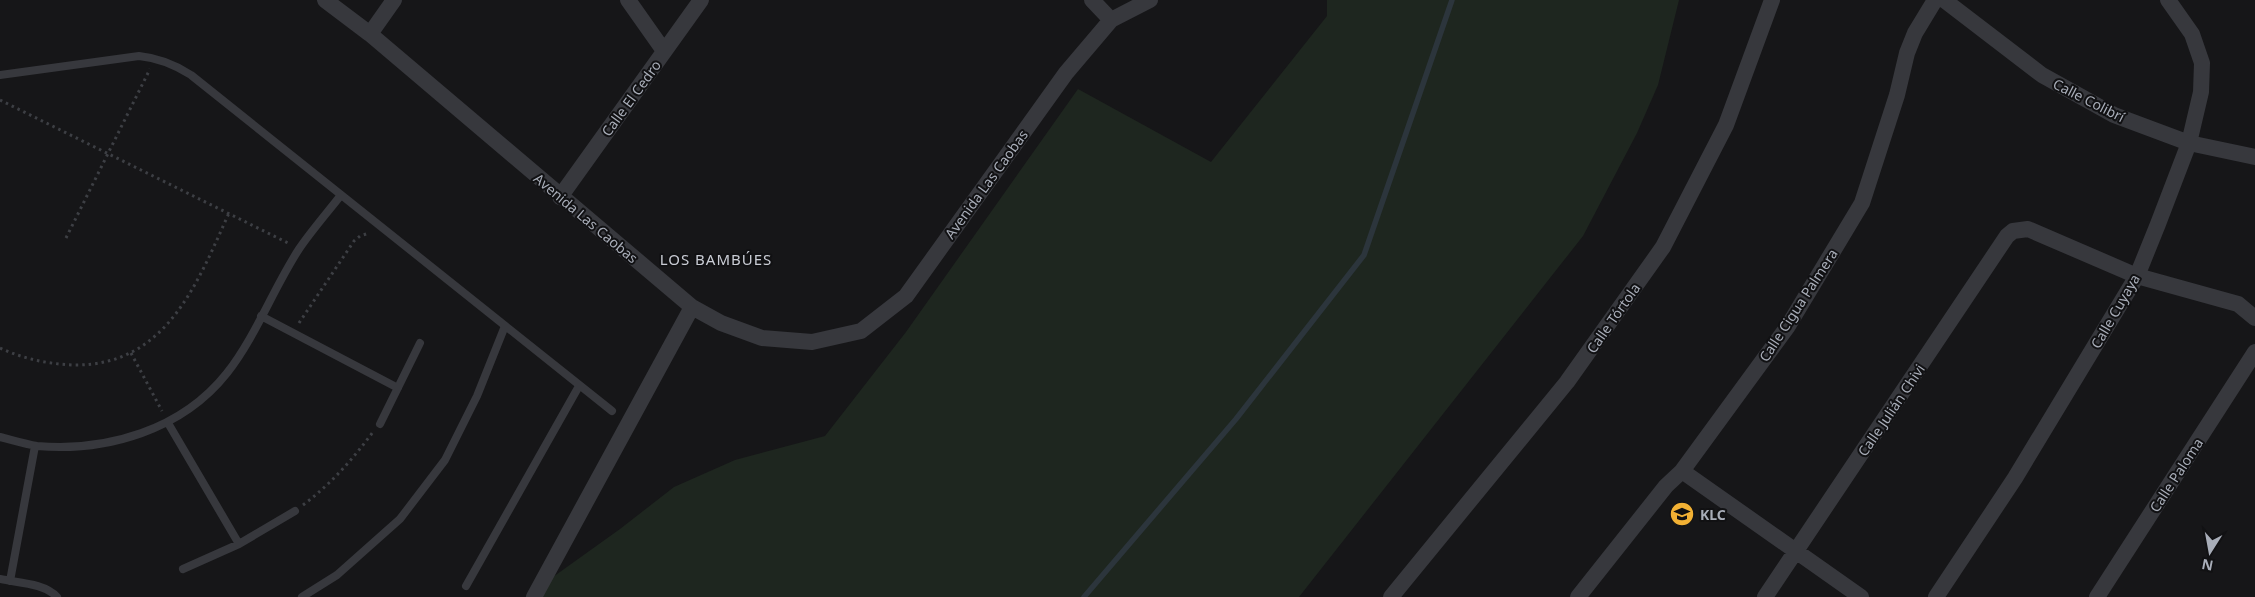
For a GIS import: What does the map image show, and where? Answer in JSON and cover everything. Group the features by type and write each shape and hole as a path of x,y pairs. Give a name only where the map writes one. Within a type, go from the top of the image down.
{"street":[{"name":"Avenida Las Caobas","path":"325,0 370,34 692,307 721,323 762,338 812,342 862,331 906,296 1066,73 1110,20 1150,0"},
{"path":"370,34 394,0"},
{"path":"628,0 664,51"},
{"name":"Calle El Cedro","path":"560,197 701,0"},
{"path":"1092,0 1110,20"},
{"name":"Calle Tórtola","path":"1391,597 1567,382 1663,247 1726,126 1772,0"},
{"name":"Calle Cigua Palmera","path":"1578,597 1666,486 1682,471 1788,326 1862,203 1897,95 1907,53 1915,33 1935,0"},
{"name":"Calle Colibrí","path":"1944,0 2042,75 2114,115 2189,143 2255,157"},
{"name":"Calle Cuyaya","path":"1936,597 2015,478 2137,276 2189,143 2201,92 2202,63 2192,34 2168,0"},
{"name":"Calle Julián Chivi","path":"1765,597 2007,236 2020,229 2035,232 2137,276"},
{"path":"2137,276 2238,304 2255,318"},
{"path":"534,597 692,307"},
{"name":"Calle Paloma","path":"2097,597 2255,352"},
{"path":"1682,471 1861,597"}],"lane":[{"path":"0,75 139,56 156,58 173,64 191,75 612,411"},
{"path":"0,437 35,446 79,447 117,441 168,422 189,410 206,396 227,373 300,248 341,195"},
{"path":"261,316 398,388"},
{"path":"302,597 337,575 400,519 445,460 477,396 505,326"},
{"path":"380,424 420,343"},
{"path":"466,586 579,386"},
{"path":"168,422 239,544"},
{"path":"10,581 35,446"},
{"path":"183,569 239,544 294,512"},
{"path":"0,579 47,589 57,597"}],"path":[{"path":"66,238 156,58"},
{"path":"0,100 300,248"},
{"path":"0,349 33,360 59,364 87,365 111,362 131,353 149,342 178,311 194,288 229,213"},
{"path":"293,333 354,241 366,233 372,234"},
{"path":"131,353 168,422"},
{"path":"294,512 325,489 336,478 380,424"}],"shaded area":[{"path":"1327,0 1679,0 1658,85 1637,133 1583,236 1299,597 525,597 620,529 674,487 735,460 825,436 906,332 1078,89 1211,162 1327,16"}],"waterway":[{"path":"1084,597 1236,419 1364,255 1452,0"}],"place":[{"name":"KLC","path":"1682,514"}],"district":[{"name":"LOS BAMBÚES","path":"716,259"}]}
